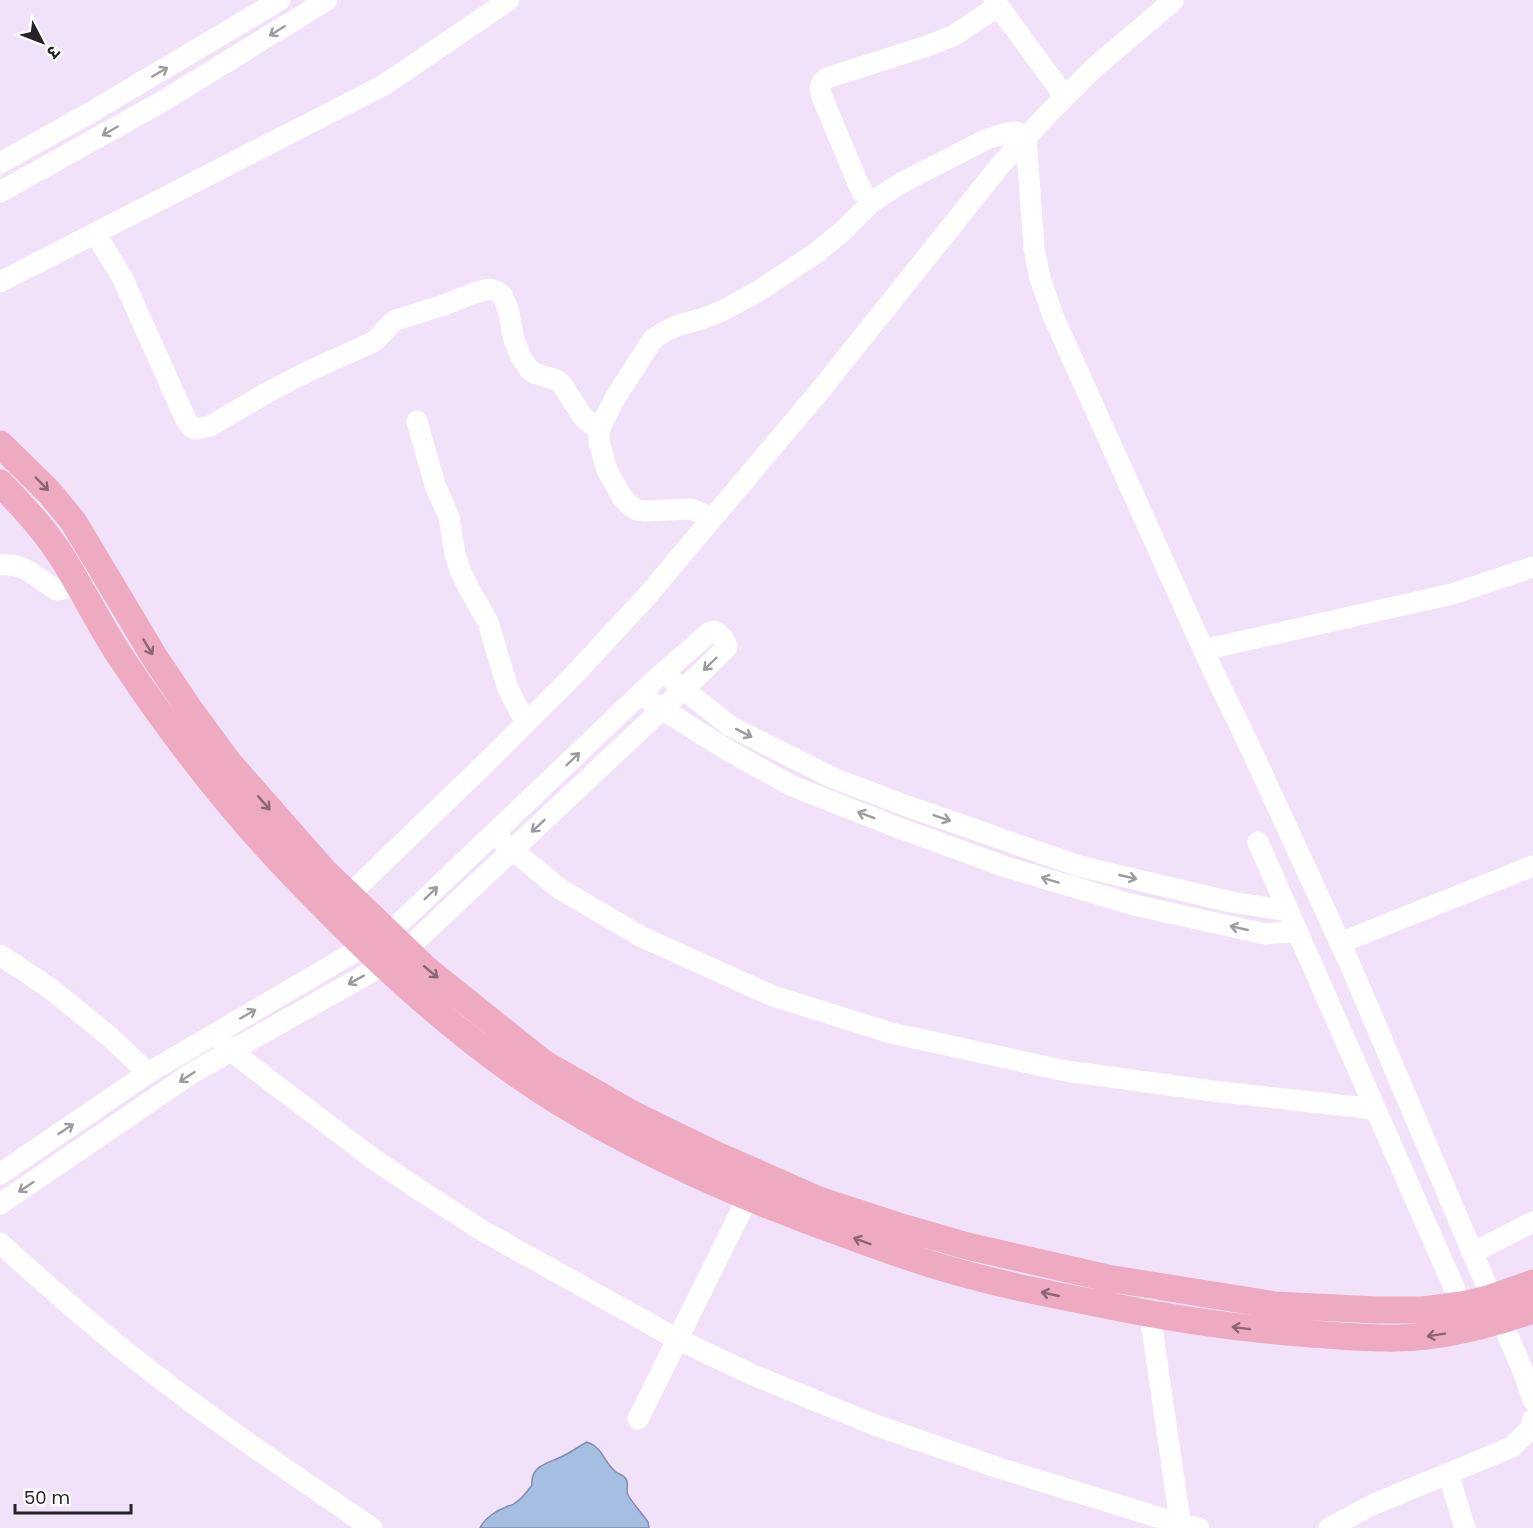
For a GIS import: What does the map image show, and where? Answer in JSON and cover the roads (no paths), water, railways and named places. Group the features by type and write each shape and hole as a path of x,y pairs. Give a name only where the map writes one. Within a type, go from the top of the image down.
{"main road":[{"path":"0,444 19,461 73,521 155,658 229,763 324,871 349,895 393,949 426,969 545,1064 634,1115 710,1152 802,1219 954,1271 1074,1299 1181,1320 1247,1329 1384,1338 1430,1336 1467,1317 1496,1309 1533,1310"},
{"path":"0,483 30,513 51,540 119,655 154,706 242,819 302,884 365,946 393,949"},
{"path":"753,1185 819,1200 968,1246 1107,1278 1275,1305 1424,1310 1467,1317"},
{"path":"1496,1309 1533,1283"}],"street":[{"path":"0,163 88,114 280,0"},
{"path":"0,192 163,101 327,0"},
{"path":"0,282 384,85 509,0"},
{"path":"349,895 573,676 647,596 818,393 1002,163 1095,68 1173,1"},
{"path":"872,202 863,193 858,183 819,90 821,82 826,78 894,58 953,36 996,3 1065,97"},
{"path":"712,518 691,509 637,510 622,497 608,470 599,442 599,430 615,398 653,339 666,330 722,311 757,292 816,254 872,202 901,183 987,140 1016,132 1026,137"},
{"path":"1026,137 1034,248 1040,278 1053,316 1203,650 1340,943 1525,1376 1533,1400"},
{"path":"95,233 122,277 186,420 191,427 196,429 210,426 270,391 373,342 396,320 489,289 502,295 508,309 514,340 529,369 534,373 557,380 582,417 599,430"},
{"path":"417,421 435,485 449,517 455,555 460,570 488,622 514,705 526,723"},
{"path":"0,565 25,569 57,590 69,588 101,568"},
{"path":"1203,650 1452,594 1533,567"},
{"path":"0,1204 192,1073 393,949 512,850 684,689 727,647 723,638 715,631 710,632 640,695 493,834 393,949"},
{"path":"663,674 730,726 831,777 904,805 1079,866 1231,902 1288,911"},
{"path":"640,695 729,751 792,786 1006,867 1134,904 1265,934 1296,931"},
{"path":"493,834 560,889 642,938 772,996 891,1034 1066,1071 1375,1109"},
{"path":"1258,842 1467,1317"},
{"path":"1340,943 1533,866"},
{"path":"0,1174 148,1073 365,946"},
{"path":"0,955 51,989 110,1037 148,1073"},
{"path":"215,1034 231,1051 354,1144 421,1191 483,1231 677,1339 753,1375 875,1425 999,1468 1187,1527 1150,1314 1148,1284"},
{"path":"638,1419 753,1185"},
{"path":"1472,1253 1533,1222"},
{"path":"0,1243 134,1358 263,1454 372,1528"},
{"path":"1329,1528 1372,1505 1512,1447 1530,1429 1533,1419"},
{"path":"1448,1473 1465,1528"}],"water":[{"path":"587,1442 600,1451 616,1472 624,1476 628,1495 648,1522 649,1528 480,1528 491,1515 502,1508 513,1505 522,1497 532,1485 532,1478 538,1468"}]}
